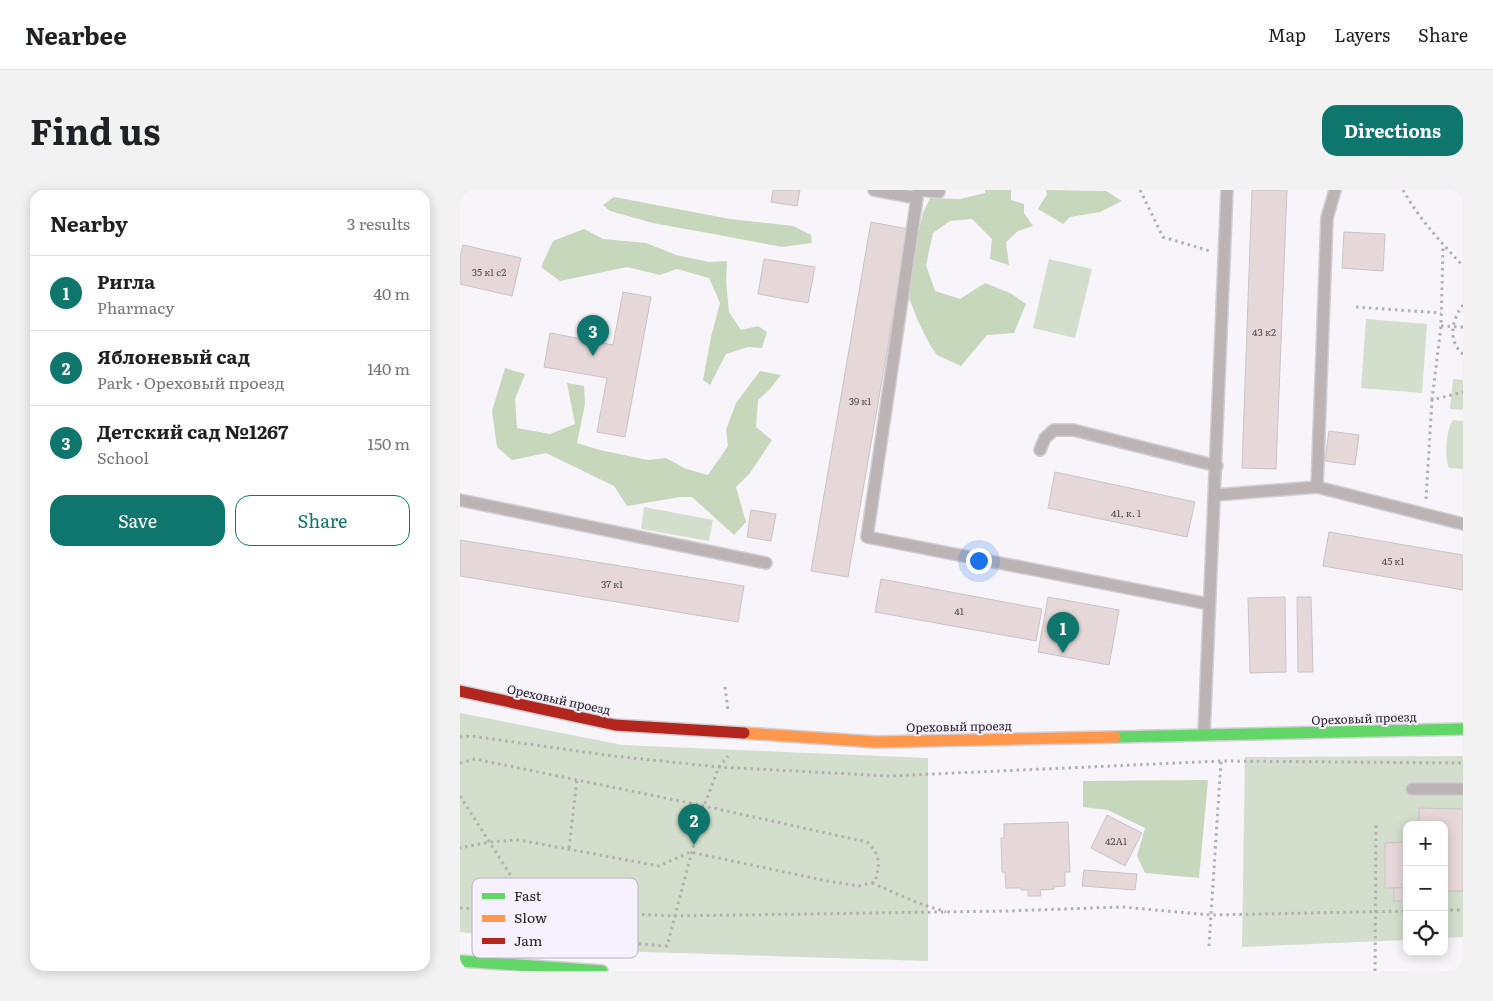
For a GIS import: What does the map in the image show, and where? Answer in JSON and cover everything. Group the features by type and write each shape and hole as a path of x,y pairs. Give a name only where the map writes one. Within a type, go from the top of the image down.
{"street":[{"name":"Ореховый проезд","path":"460,692 615,725 876,742 1463,728"},
{"path":"460,961 534,969 602,971"}],"lane":[{"path":"874,190 918,193 939,192 939,190"},
{"path":"1204,735 1209,604 1216,494 1227,190"},
{"path":"1317,487 1327,218 1335,190"},
{"path":"918,193 867,537 1209,604"},
{"path":"1040,450 1045,438 1054,430 1074,430 1217,466"},
{"path":"1216,494 1317,487 1463,524"},
{"path":"460,500 766,563"},
{"path":"1412,789 1463,789"}],"path":[{"path":"1140,190 1163,237 1225,256"},
{"path":"1403,190 1411,204 1443,246 1463,266"},
{"path":"1425,514 1432,400 1441,313 1443,246"},
{"path":"1463,305 1454,320 1453,326 1453,336 1459,351 1463,354"},
{"path":"1356,307 1441,313"},
{"path":"1440,326 1463,327"},
{"path":"1432,400 1463,392"},
{"path":"638,944 667,946 690,852 704,806 719,767 730,754"},
{"path":"460,763 475,760 577,779 867,842 876,850 879,866 875,882 859,886 690,852 659,866 519,840 490,842 460,848"},
{"path":"1209,946 1221,761"},
{"path":"569,848 577,779"},
{"path":"460,796 512,878"},
{"path":"1375,971 1376,824"},
{"path":"871,882 918,903 949,912"},
{"path":"638,914 674,916 949,912 1122,907 1210,916 1403,911"},
{"path":"1448,910 1463,910"}],"green space":[{"path":"985,190 1011,190 1011,200 1024,204 1024,213 1033,226 1018,231 1006,242 1009,265 990,259 992,239 972,219 950,221 933,233 926,265 935,291 960,299 985,283 1010,293 1026,304 1014,333 987,335 961,366 937,355 918,321 909,298 914,251 923,213 930,198 960,199 985,193"},
{"path":"1046,190 1106,191 1122,201 1100,212 1070,217 1063,224 1038,209 1047,194"},
{"path":"614,197 730,219 793,226 811,235 812,243 782,247 653,223 610,211 603,205"},
{"path":"584,229 603,239 646,243 676,255 709,262 727,261 726,281 729,312 741,330 758,326 767,332 762,348 748,347 726,354 710,385 703,380 720,303 709,278 677,269 660,275 627,267 560,281 541,267 553,241"},
{"path":"1049,259 1092,269 1075,338 1033,328"},
{"path":"1366,319 1427,324 1422,393 1361,388"},
{"path":"505,368 525,374 515,399 517,428 550,434 575,424 567,383 584,386 585,404 577,443 648,460 666,458 686,469 708,475 728,446 726,430 736,403 760,371 781,375 758,400 756,427 772,440 750,473 736,487 746,522 734,535 692,497 680,497 627,506 614,486 546,453 512,460 497,447 492,411"},
{"path":"1453,379 1463,380 1463,410 1450,409"},
{"path":"1453,420 1463,421 1463,469 1449,468 1447,463 1447,437"},
{"path":"644,507 713,520 709,541 641,529"},
{"path":"460,713 623,745 928,758 928,961 638,952 638,878 472,878 472,933 460,932"},
{"path":"1463,756 1463,937 1448,938 1448,821 1403,821 1403,940 1242,947 1245,757"},
{"path":"1208,780 1199,878 1145,873 1137,856 1145,828 1108,810 1083,807 1083,781"}],"building":[{"path":"773,190 800,190 797,206 771,202"},
{"path":"1252,190 1287,190 1276,469 1242,468"},
{"path":"871,222 908,229 848,577 811,571"},
{"path":"1344,232 1385,234 1383,271 1342,268"},
{"path":"463,245 521,258 512,296 460,284 460,257"},
{"path":"764,259 815,267 808,303 758,294"},
{"path":"623,292 651,297 625,437 597,432 607,378 544,367 550,333 613,345"},
{"path":"1329,431 1359,435 1355,465 1325,461"},
{"path":"1055,472 1195,502 1187,537 1048,508"},
{"path":"751,510 776,514 771,541 747,537"},
{"path":"1329,532 1463,555 1463,590 1323,566"},
{"path":"460,540 744,586 738,622 460,576"},
{"path":"881,579 1042,609 1036,641 875,612"},
{"path":"1048,597 1119,610 1109,665 1038,652"},
{"path":"1285,597 1286,672 1250,673 1248,598"},
{"path":"1297,597 1311,597 1313,672 1298,672"},
{"path":"1419,808 1463,809 1463,891 1448,891 1448,821 1419,821"},
{"path":"1107,815 1142,833 1125,866 1091,848"},
{"path":"1068,822 1070,872 1065,872 1065,886 1040,890 1041,896 1028,896 1028,890 1021,890 1021,888 1006,888 1005,872 1002,872 1001,838 1004,838 1004,824"},
{"path":"1403,842 1403,888 1385,888 1385,843"},
{"path":"1084,870 1137,874 1135,890 1082,886"},
{"path":"1394,888 1403,888 1403,901 1394,901"}],"traffic: fast":[{"path":"1115,737 1463,729"},
{"path":"460,961 602,971"}],"traffic: slow":[{"path":"744,733 876,742 1115,737"}],"traffic: jam":[{"path":"460,691 615,725 744,733"}],"place":[{"name":"Детский сад №1267","path":"593,356"},
{"name":"Ригла","path":"1063,653"},
{"name":"Яблоневый сад","path":"694,845"}]}
